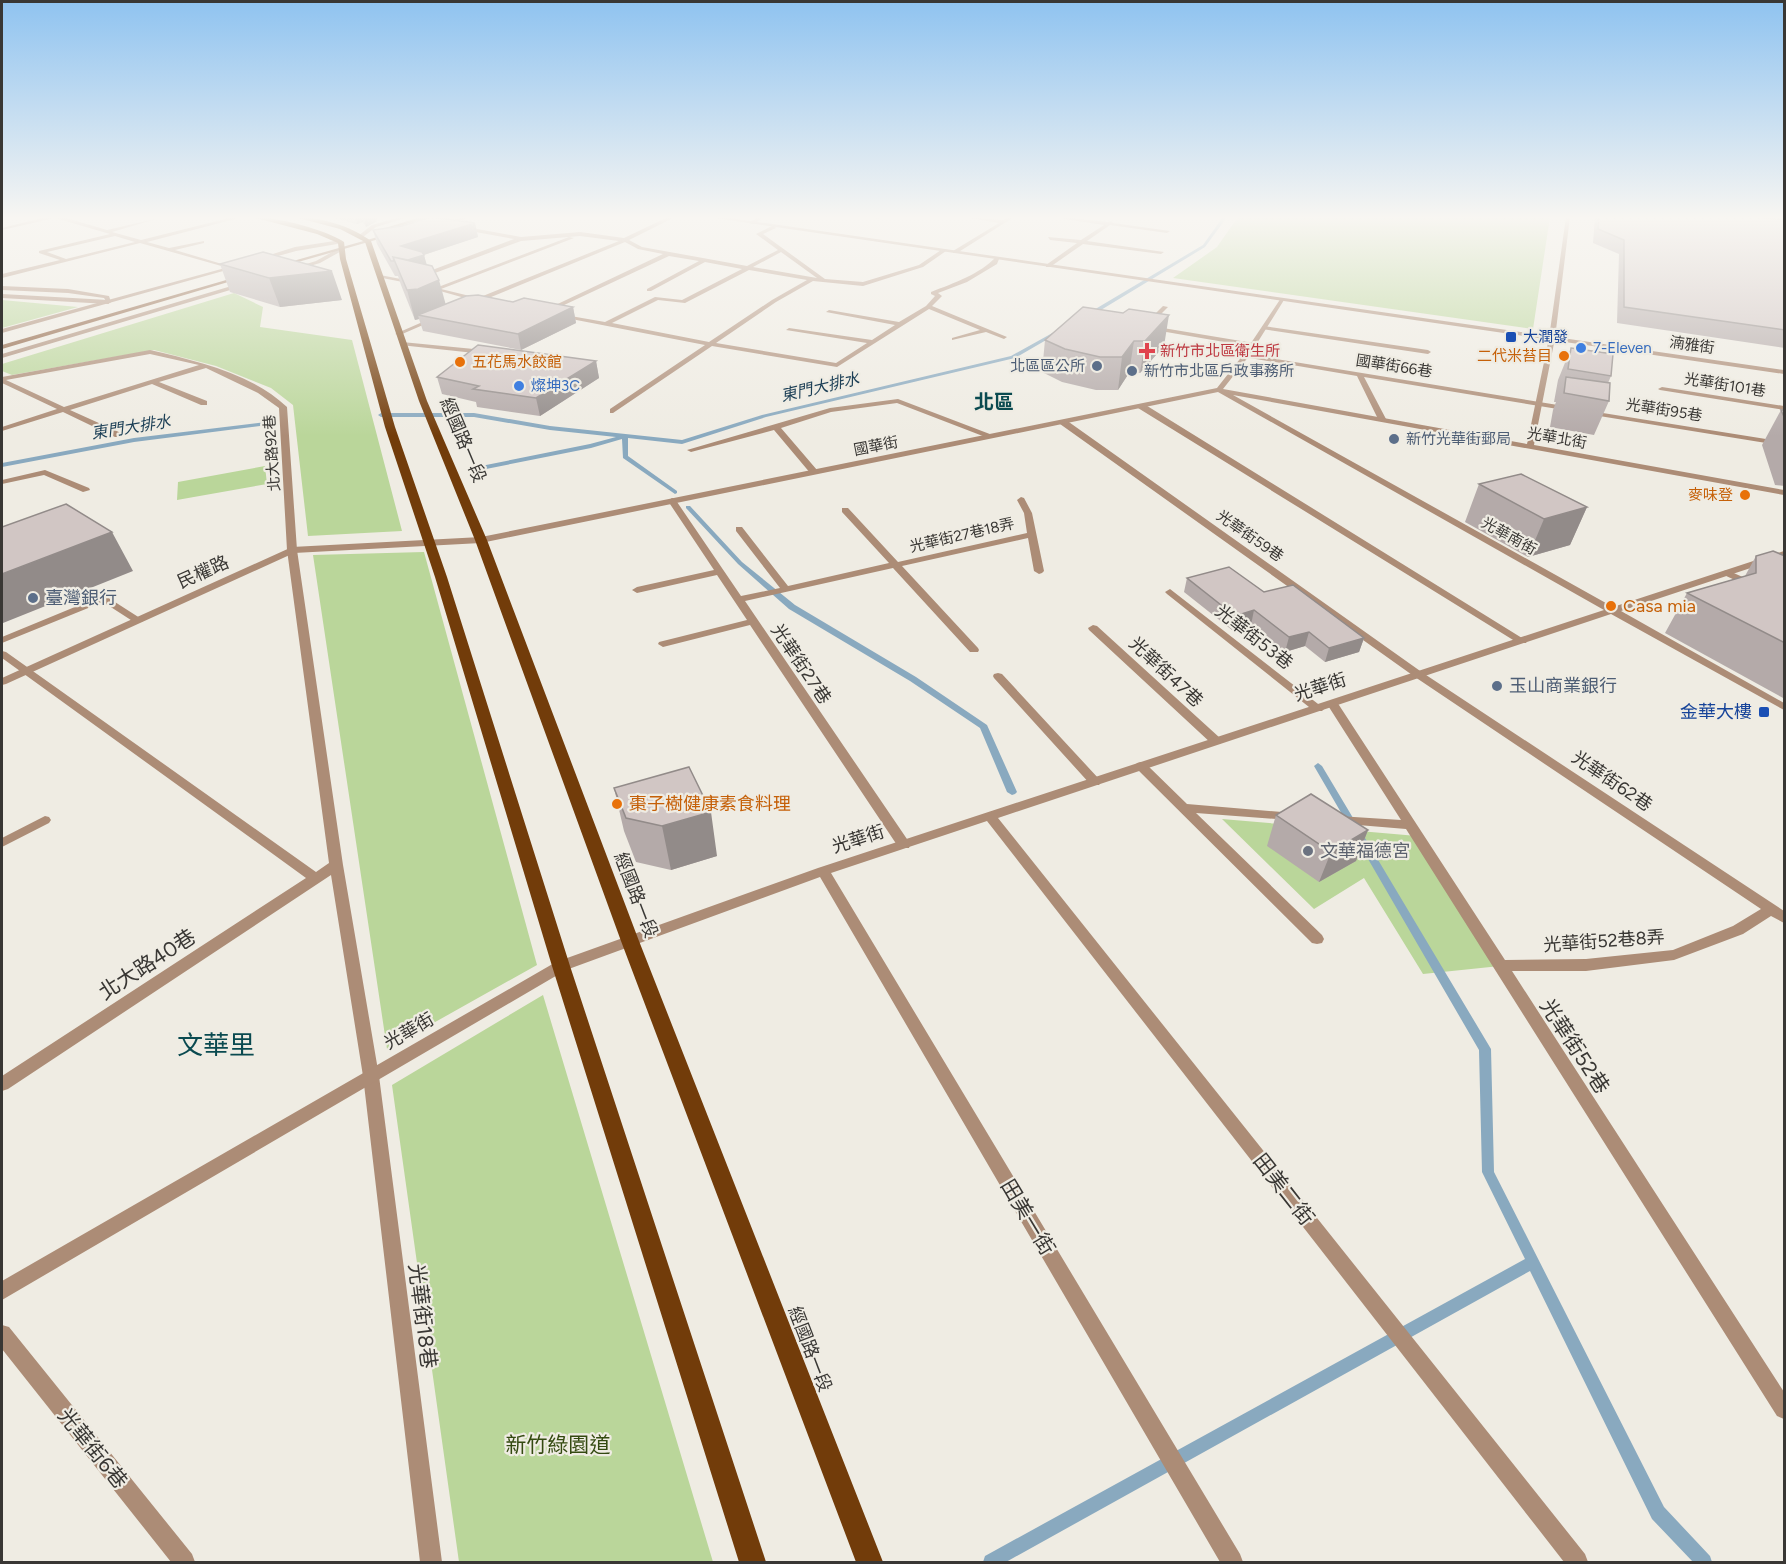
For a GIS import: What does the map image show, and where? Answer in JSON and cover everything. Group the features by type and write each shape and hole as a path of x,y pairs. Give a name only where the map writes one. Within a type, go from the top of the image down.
{"main road":[{"path":"2,340 166,290"},
{"path":"2,346 189,290"},
{"path":"352,290 390,427 430,542 561,966 753,1563"},
{"name":"經國路一段","path":"384,290 431,422 481,540 630,941 870,1563"}],"street":[{"path":"46,290 107,297 108,302"},
{"path":"2,331 151,290"},
{"path":"2,356 197,290"},
{"path":"438,290 490,302"},
{"path":"479,300 503,290"},
{"path":"545,312 592,290"},
{"path":"604,324 657,298 683,302 706,290"},
{"path":"613,411 709,344 795,290"},
{"path":"534,310 837,366 898,324 910,320 939,296 933,293 941,290"},
{"name":"湳雅街","path":"1214,290 1785,372"},
{"path":"1530,446 1552,338 1558,290"},
{"path":"2,296 108,302"},
{"path":"1219,390 1246,356 1281,300"},
{"path":"927,307 1004,337"},
{"path":"1145,327 1165,307"},
{"path":"829,312 898,324"},
{"path":"398,334 439,317"},
{"path":"1137,325 1253,345"},
{"path":"1264,328 1428,352"},
{"path":"789,330 872,342"},
{"path":"954,339 986,330"},
{"path":"402,344 495,354"},
{"name":"北大路92巷","path":"2,380 150,352 206,365 261,391 283,407 292,550"},
{"name":"國華街66巷","path":"1246,356 1539,404"},
{"path":"2,429 206,365"},
{"path":"1359,374 1382,419"},
{"path":"2,380 118,435"},
{"path":"153,382 204,403"},
{"name":"光華街101巷","path":"1662,389 1785,408"},
{"name":"國華街","path":"430,542 481,540 1219,390"},
{"name":"光華北街","path":"1219,390 1785,493"},
{"name":"光華南街","path":"1219,390 1785,707"},
{"path":"692,450 830,410 898,402 991,436"},
{"name":"光華街95巷","path":"1539,404 1785,444"},
{"path":"1141,406 1522,641"},
{"name":"光華街59巷","path":"1063,422 1419,675"},
{"path":"776,427 814,472"},
{"path":"2,482 45,472 86,490"},
{"name":"光華街27巷18弄","path":"1021,500 1028,513 1039,571"},
{"name":"光華街27巷","path":"672,501 904,845"},
{"name":"光華街27巷18弄","path":"845,510 974,650"},
{"path":"739,529 786,589"},
{"name":"光華街27巷18弄","path":"738,600 1033,534"},
{"name":"民權路","path":"2,682 292,550 430,542"},
{"name":"光華街18巷","path":"292,550 336,866 371,1076 431,1563"},
{"name":"光華街","path":"2,1291 561,966 823,871 1785,554"},
{"path":"637,590 720,572"},
{"path":"1727,573 1765,591"},
{"name":"光華街53巷","path":"1170,592 1325,706"},
{"path":"2,640 104,598 138,620"},
{"path":"663,644 753,621"},
{"name":"光華街47巷","path":"1093,628 1216,741"},
{"path":"2,654 316,879"},
{"name":"光華街62巷","path":"1419,675 1785,918"},
{"path":"998,676 1095,782"},
{"name":"光華街52巷","path":"1325,706 1410,825 1785,1409"},
{"path":"1141,766 1317,939"},
{"path":"1184,808 1306,817"},
{"name":"田美二街","path":"990,816 1577,1563"},
{"path":"1328,819 1410,825"},
{"path":"2,843 45,820"},
{"name":"北大路40巷","path":"2,1084 336,866"},
{"name":"田美一街","path":"823,871 1232,1563"},
{"name":"光華街52巷8弄","path":"1500,966 1586,965 1674,955 1738,930 1772,909"},
{"name":"光華街6巷","path":"2,1334 184,1563"}],"green space":[{"path":"1258,290 1539,290 1533,329"},
{"path":"234,293 263,307 260,327 352,340 402,531 308,536 293,405 271,388 216,366 154,350 12,375 2,371 2,364"},
{"path":"2,300 78,307 2,328"},
{"path":"265,466 267,484 177,500 178,482"},
{"path":"424,552 537,965 387,1049 313,555"},
{"path":"1222,819 1417,836 1500,966 1423,974 1364,878 1314,909"},
{"name":"新竹綠園道","path":"543,995 713,1562 459,1562 392,1085"}],"building":[{"path":"1624,290 1785,290 1785,330 1624,307"},
{"path":"478,295 513,302 524,298 573,307 518,334 418,315 466,296"},
{"path":"1083,307 1123,313 1129,309 1169,315 1145,341 1134,341 1122,357 1100,357 1065,349 1045,340"},
{"path":"478,345 596,361 536,398 473,389 479,386 437,377"},
{"path":"1571,348 1613,354 1611,376 1568,369"},
{"path":"1566,377 1610,383 1609,401 1564,393"},
{"path":"1521,474 1587,507 1544,519 1479,484"},
{"path":"66,504 112,532 2,574 2,527"},
{"path":"1773,551 1785,556 1785,643 1687,593 1756,573 1756,556"},
{"path":"1229,567 1264,592 1293,585 1364,638 1329,648 1309,632 1289,637 1254,610 1235,616 1187,578"},
{"path":"689,767 711,812 662,826 626,818 614,788"},
{"path":"1311,794 1368,830 1331,852 1276,815"}],"waterway":[{"name":"東門大排水","path":"1089,315 1131,290"},
{"name":"東門大排水","path":"381,415 474,415 550,428 682,442 764,416 1013,357 1058,332"},
{"name":"東門大排水","path":"2,465 134,440 266,424"},
{"path":"481,468 591,446 625,436 625,457 675,492"},
{"path":"688,507 740,563 792,607 913,679 984,727 1012,792"},
{"path":"1318,766 1485,1049 1488,1172 1533,1262"},
{"path":"991,1562 1533,1262"},
{"path":"1533,1262 1658,1513 1704,1562"}],"place":[{"name":"大潤發","path":"1511,337"},
{"name":"7-Eleven","path":"1581,348"},
{"name":"新竹市北區衛生所","path":"1147,351"},
{"name":"二代米苔目","path":"1564,356"},
{"name":"五花馬水餃館","path":"460,362"},
{"name":"北區區公所","path":"1097,366"},
{"name":"新竹市北區戶政事務所","path":"1132,371"},
{"name":"燦坤3C","path":"519,386"},
{"name":"新竹光華街郵局","path":"1394,439"},
{"name":"麥味登","path":"1745,495"},
{"name":"臺灣銀行","path":"33,598"},
{"name":"Casa mia","path":"1611,606"},
{"name":"玉山商業銀行","path":"1497,686"},
{"name":"金華大樓","path":"1764,712"},
{"name":"棗子樹健康素食料理","path":"617,804"},
{"name":"文華福德宮","path":"1308,851"}],"district":[{"name":"北區","path":"994,402"},
{"name":"文華里","path":"216,1045"}]}
